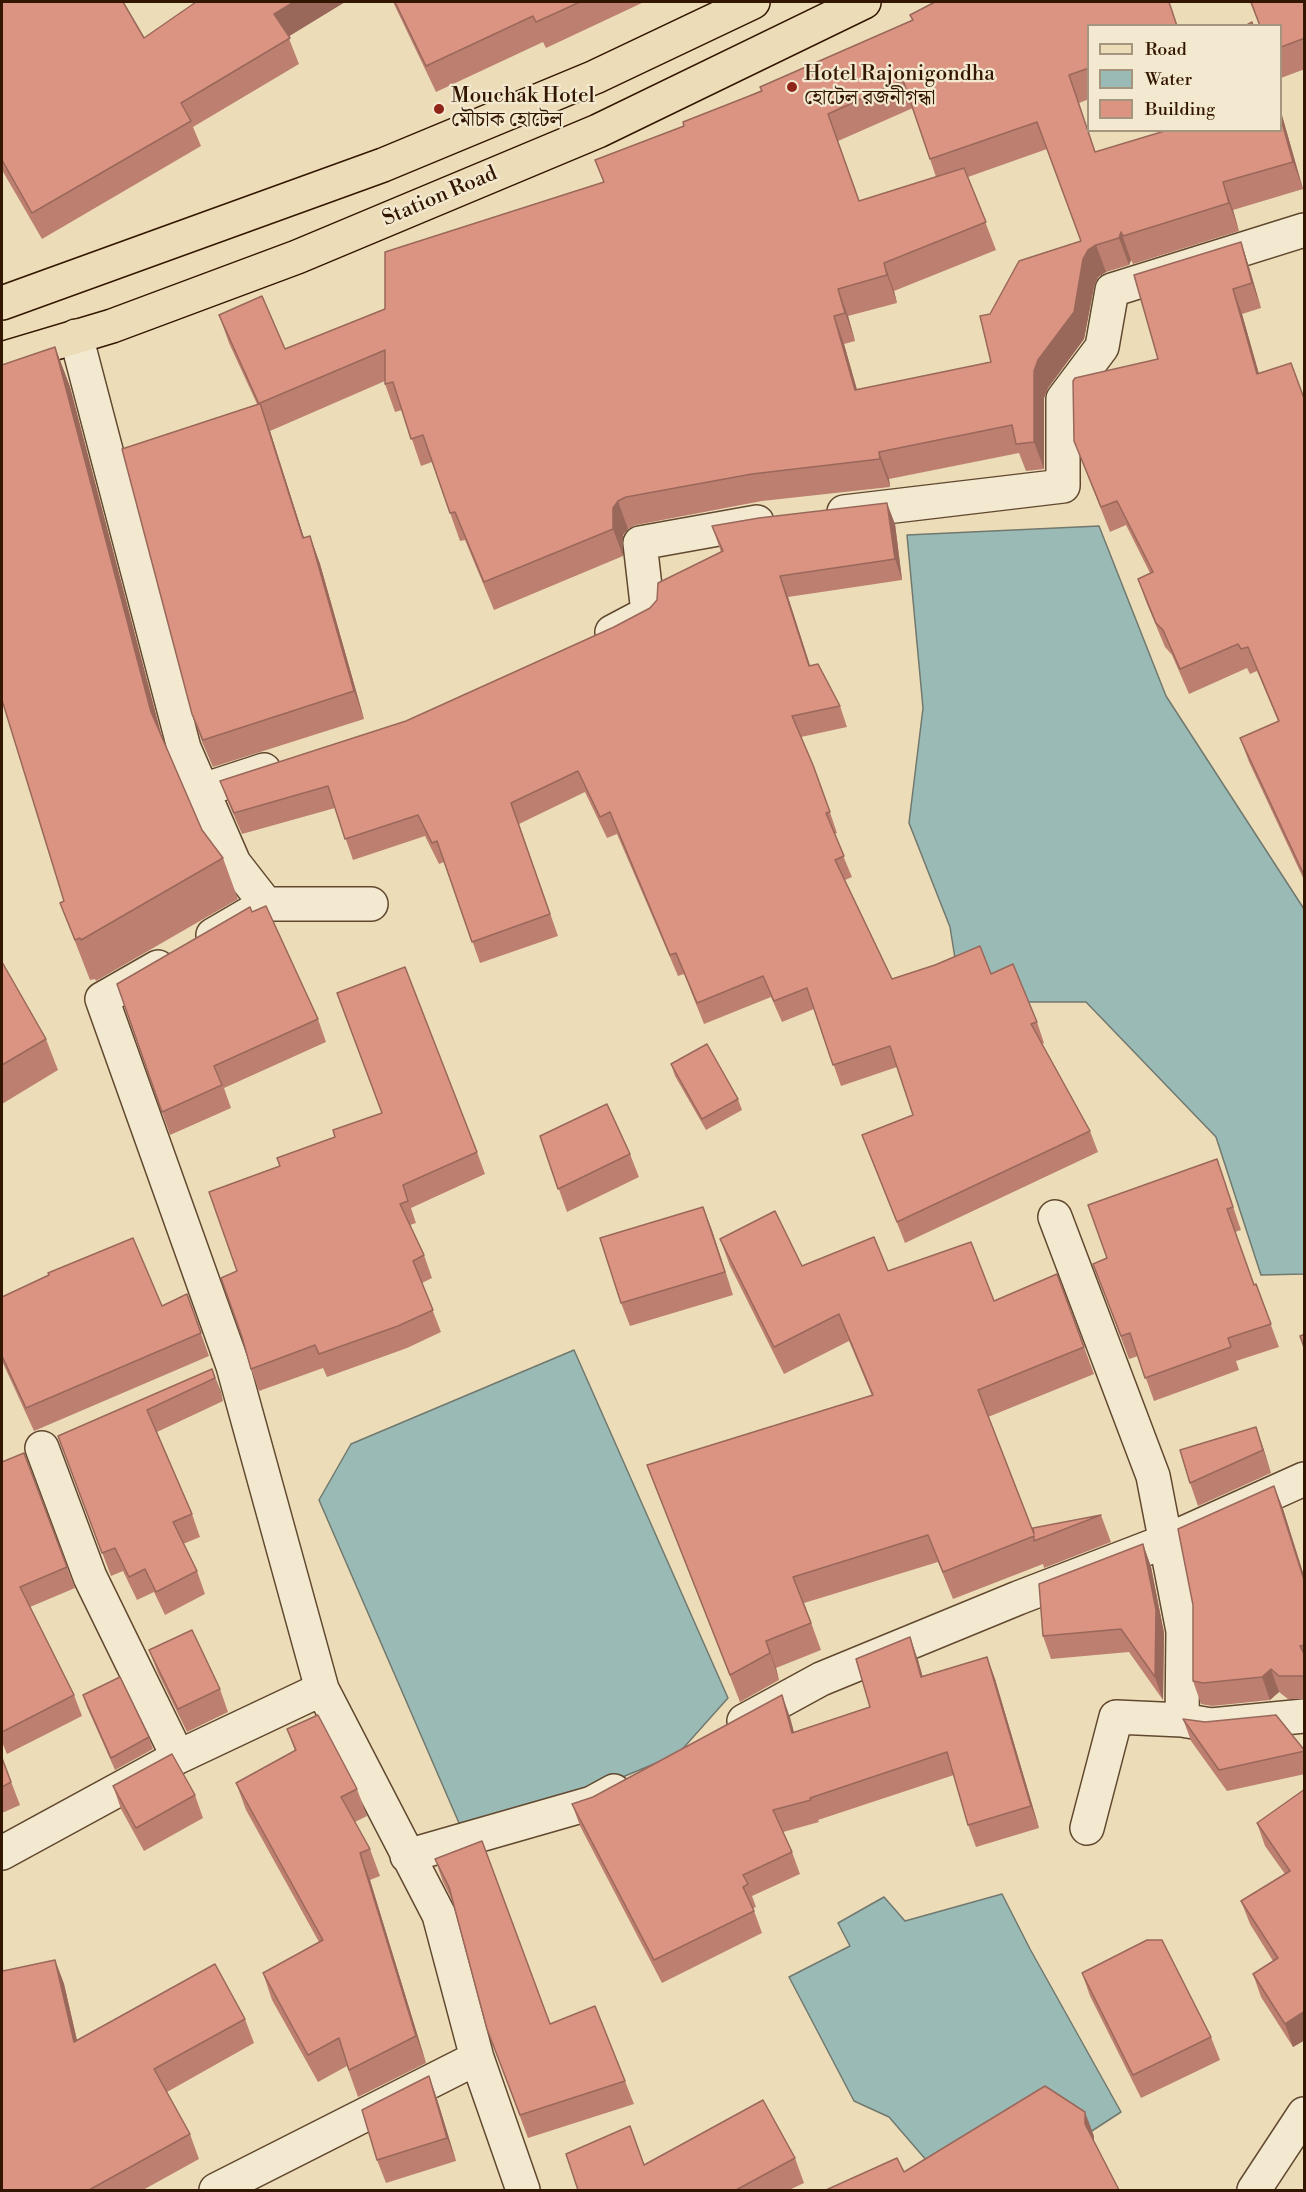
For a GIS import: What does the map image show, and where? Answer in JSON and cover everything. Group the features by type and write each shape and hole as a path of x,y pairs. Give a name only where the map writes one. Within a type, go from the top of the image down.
{"main road":[{"path":"2,303 383,165 596,77 753,2"},
{"name":"Station Road","path":"2,359 112,326 297,257 598,131 864,2"}],"street":[{"path":"819,515 1062,486 1063,399 1102,347 1112,290 1305,230"},
{"path":"76,336 184,748 234,863 266,904"},
{"path":"580,646 648,613 640,543 786,518"},
{"path":"202,790 293,761"},
{"path":"371,904 266,904 102,999 233,1366 321,1689 439,1915 477,2058 523,2190"},
{"path":"1055,1217 1153,1476 1183,1630 1182,1720"},
{"path":"201,1380 233,1366"},
{"path":"12,1461 74,1434"},
{"path":"42,1448 90,1577 178,1757"},
{"path":"717,1735 821,1679 1018,1598 1166,1541 1304,1479"},
{"path":"2,1853 178,1757 321,1689"},
{"path":"1087,1828 1116,1717 1182,1720 1211,1725 1305,1716"},
{"path":"407,1856 592,1803 644,1775"},
{"path":"216,2190 477,2058"},
{"path":"1254,2190 1305,2114"}],"water":[{"path":"1099,526 1166,696 1304,909 1304,1274 1261,1275 1216,1137 1086,1002 1015,1002 958,977 950,927 909,823 923,708 907,535"},
{"path":"574,1350 728,1698 678,1754 507,1825 459,1823 319,1500 351,1444"},
{"path":"1002,1894 1121,2112 1001,2190 952,2190 889,2117 854,2101 789,1977 850,1946 838,1923 884,1897 905,1921"}],"building":[{"path":"2,2 123,2 144,38 196,2 294,2 274,14 290,38 181,103 191,121 32,213 2,160"},
{"path":"395,2 580,2 536,22 533,16 426,66"},
{"path":"935,2 1169,2 1176,24 1087,24 1087,69 1069,75 1095,152 1161,132 1282,132 1282,123 1293,162 1223,182 1229,203 1123,236 1121,232 1119,238 1088,250 1083,259 1074,312 1038,360 1034,371 1034,442 1016,444 1012,425 879,452 880,459 752,474 626,497 618,501 613,508 613,529 484,582 455,512 450,513 423,435 411,439 393,382 385,384 385,350 260,403 303,538 310,536 354,691 203,740 192,714 122,449 259,404 219,315 262,296 285,349 385,309 385,252 604,182 595,160 684,126 683,122 762,91 760,87 913,20 910,15","holes":["903,80 930,159 1037,122 1081,241 1019,261 990,314 980,316 991,362 855,390 834,316 845,313 838,289 887,275 884,263 986,222 964,168 859,201 828,114"]},
{"path":"1251,2 1305,2 1305,38 1282,47 1282,24 1259,24"},
{"path":"1241,242 1252,283 1233,289 1257,374 1291,363 1305,401 1305,877 1240,738 1279,721 1248,647 1241,649 1238,644 1180,669 1163,630 1156,623 1138,579 1153,572 1117,501 1101,507 1074,441 1073,381 1075,378 1158,359 1134,275"},
{"path":"55,347 151,712 202,830 223,858 81,940 80,938 75,940 60,903 64,901 2,700 2,365"},
{"path":"887,503 895,559 780,576 809,666 818,664 840,706 792,716 813,765 830,812 826,813 844,856 835,860 892,979 935,965 980,946 991,974 1013,964 1037,1022 1031,1024 1090,1131 897,1222 862,1135 913,1115 890,1046 833,1065 807,988 774,1001 763,976 697,1003 676,953 670,955 610,812 600,817 578,771 511,803 550,914 472,942 437,841 432,843 418,815 345,839 328,786 234,813 220,781 406,721 614,627 650,608 657,600 658,583 723,551 712,526 759,518"},
{"path":"266,906 318,1019 214,1066 222,1085 162,1112 117,984 250,907 252,912"},
{"path":"2,962 46,1039 2,1065"},
{"path":"405,967 477,1152 403,1185 408,1201 400,1204 424,1255 413,1261 433,1310 398,1326 319,1354 315,1345 251,1369 221,1278 237,1271 209,1192 280,1166 277,1158 335,1137 333,1130 382,1113 337,993"},
{"path":"707,1044 738,1099 702,1119 671,1064"},
{"path":"607,1104 630,1154 558,1189 540,1136"},
{"path":"1217,1159 1233,1207 1227,1209 1254,1285 1256,1284 1271,1324 1228,1338 1231,1347 1145,1378 1130,1333 1121,1336 1093,1264 1107,1258 1088,1205"},
{"path":"703,1207 725,1272 621,1303 600,1238"},
{"path":"775,1211 802,1266 874,1237 888,1271 971,1242 994,1301 1057,1274 1084,1347 978,1390 1034,1534 1033,1528 1101,1515 1034,1541 1034,1536 943,1572 928,1535 793,1577 811,1623 766,1641 770,1653 730,1675 647,1465 873,1395 839,1314 774,1347 720,1239"},
{"path":"133,1238 162,1306 187,1294 201,1333 26,1408 2,1356 2,1297 49,1275 48,1273"},
{"path":"1305,1334 1305,1350 1300,1336"},
{"path":"212,1369 215,1378 147,1410 192,1514 173,1522 197,1571 156,1592 145,1569 129,1577 115,1548 102,1553 58,1436"},
{"path":"1256,1427 1263,1450 1190,1483 1180,1450"},
{"path":"24,1453 67,1567 20,1587 74,1695 2,1732 2,1462"},
{"path":"1274,1486 1305,1583 1305,1645 1300,1646 1305,1656 1305,1677 1279,1676 1271,1669 1262,1677 1203,1683 1193,1681 1193,1605 1178,1529"},
{"path":"1143,1544 1156,1610 1155,1677 1121,1629 1043,1636 1039,1584"},
{"path":"192,1630 220,1689 178,1709 149,1650"},
{"path":"910,1637 921,1677 987,1657 1031,1806 968,1825 947,1752 810,1798 811,1800 773,1810 792,1852 743,1875 748,1884 743,1887 754,1911 654,1960 572,1804 593,1797 782,1695 792,1733 870,1707 856,1659"},
{"path":"120,1677 149,1737 111,1758 83,1695"},
{"path":"318,1715 357,1789 341,1797 370,1849 360,1853 416,2036 349,2070 339,2038 308,2055 263,1973 323,1940 236,1783 296,1750 287,1729"},
{"path":"1276,1715 1305,1751 1219,1770 1183,1719 1205,1722"},
{"path":"172,1754 195,1795 136,1828 113,1786"},
{"path":"2,1758 11,1782 2,1787"},
{"path":"1305,1789 1305,2011 1285,2024 1253,1974 1278,1958 1241,1901 1290,1871 1257,1823"},
{"path":"482,1841 550,2024 595,2006 625,2081 520,2115 487,2029 449,1887 435,1859"},
{"path":"1147,1940 1162,1940 1211,2037 1133,2075 1082,1973"},
{"path":"55,1960 74,2042 215,1964 245,2019 154,2069 190,2134 89,2190 2,2190 2,1968 3,1971"},
{"path":"429,2076 447,2138 377,2160 362,2110"},
{"path":"1045,2086 1085,2112 1085,2124 1119,2190 826,2190 897,2158 904,2172"},
{"path":"763,2100 795,2158 736,2190 578,2190 566,2154 630,2126 644,2165"}],"place":[{"name":"Hotel Rajonigondha হোটেল রজনীগন্ধা","path":"792,87"},
{"name":"Mouchak Hotel মৌচাক হোটেল","path":"439,109"}]}
